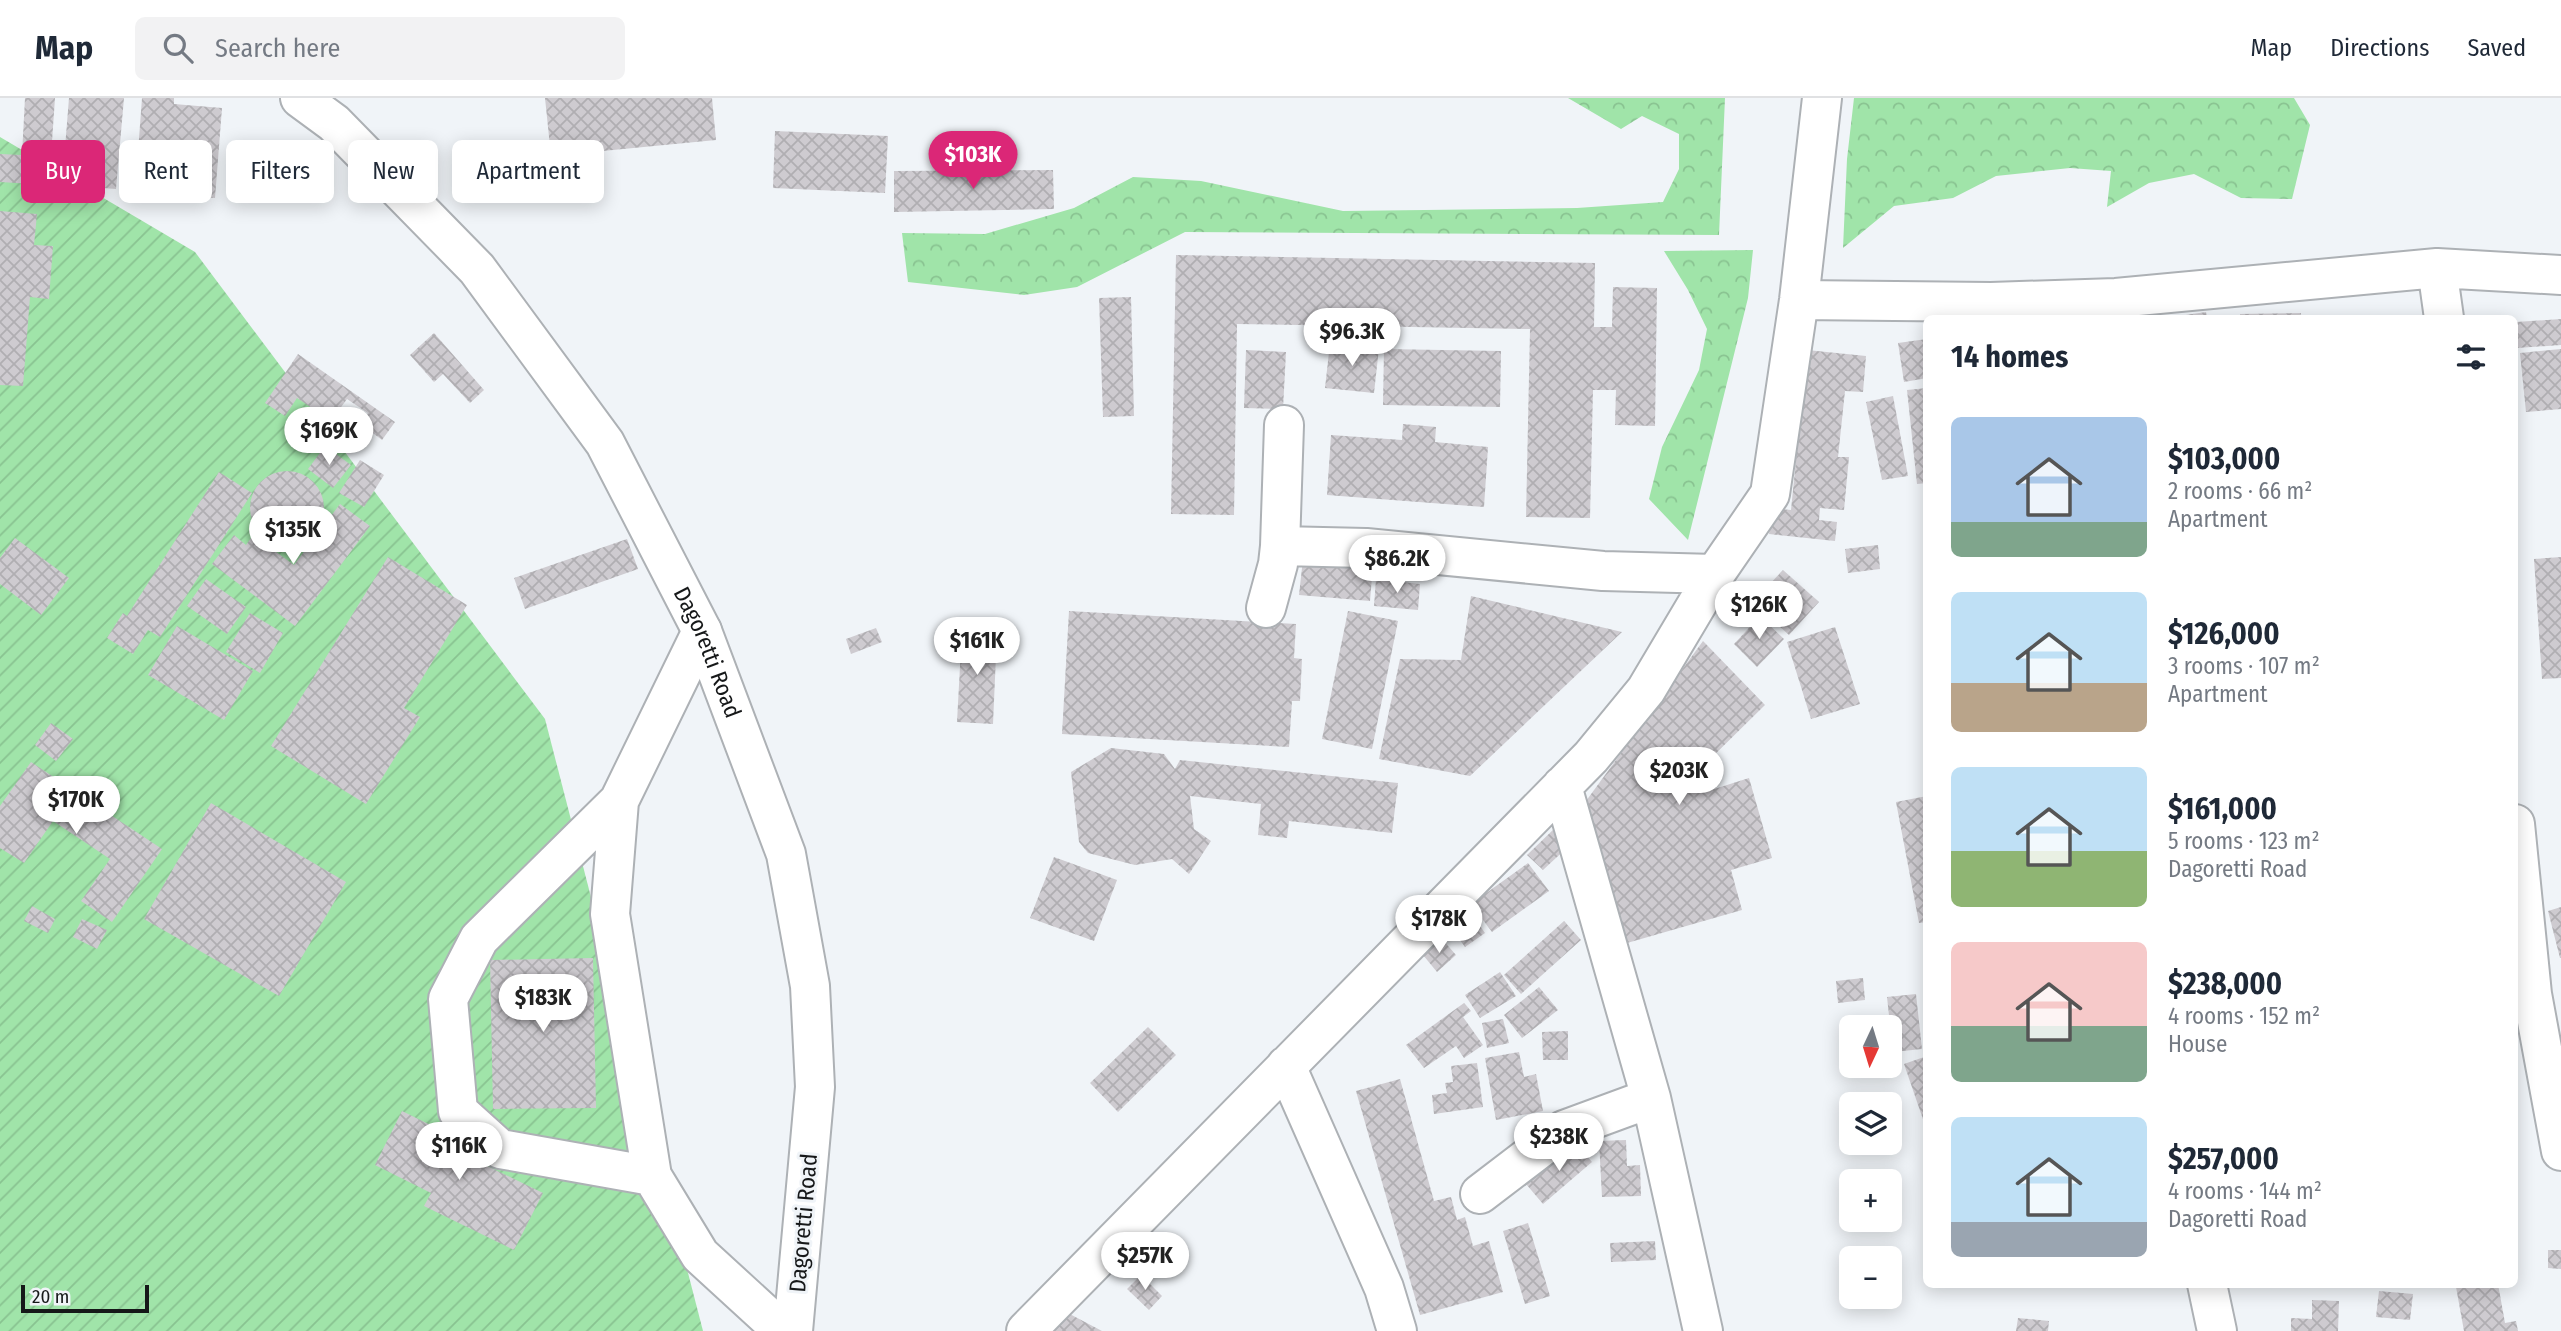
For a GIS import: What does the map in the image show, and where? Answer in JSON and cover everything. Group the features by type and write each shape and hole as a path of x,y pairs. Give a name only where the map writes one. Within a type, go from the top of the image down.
{"street":[{"name":"Dagoretti Road","path":"300,98 334,124 477,269 605,443 702,631 786,854 810,986 815,1087 793,1331"},
{"path":"1026,1331 1591,757 1646,690 1715,573 1770,494 1799,300 1822,98"},
{"path":"1799,300 1992,311 2437,268 2561,275"},
{"path":"2437,268 2444,315"},
{"path":"1266,608 1280,546 1284,425"},
{"path":"1280,546 1366,548 1603,571 1715,573"},
{"path":"652,1176 500,1149 458,1111 447,999 479,939 619,801 702,631"},
{"path":"1562,786 1651,1098 1703,1331"},
{"path":"619,801 610,914 652,1176 700,1255 783,1331"},
{"path":"2518,854 2532,994 2561,1151"},
{"path":"1286,1066 1384,1288 1397,1331"},
{"path":"1480,1194 1564,1130 1651,1098"},
{"path":"2208,1288 2217,1331"}],"green space":[{"path":"1568,98 1725,98 1719,235 1185,232 1077,287 1024,295 908,282 902,233 985,234 1074,208 1133,177 1201,181 1343,211 1577,208 1663,202 1679,169 1679,134 1642,116 1621,129"},
{"path":"1854,98 2294,98 2310,125 2292,199 2241,198 2194,174 2149,183 2107,207 2111,171 2070,168 1996,176 1953,198 1894,206 1843,248 1847,159"},
{"path":"0,137 21,149 21,203 105,203 105,199 195,252 545,719 703,1331 0,1331"},
{"path":"1753,250 1748,298 1688,540 1649,499 1662,447 1699,370 1707,329 1688,290 1664,251"}],"building":[{"path":"25,98 55,98 52,140 23,140"},
{"path":"69,98 124,98 116,189 105,188 105,140 66,140"},
{"path":"142,98 174,98 174,104 222,108 215,198 212,198 212,140 139,140"},
{"path":"545,98 712,98 716,140 604,151 604,140 549,140"},
{"path":"775,131 888,136 885,193 773,188"},
{"path":"0,154 21,155 21,183 0,182"},
{"path":"1053,170 1054,209 894,212 894,171"},
{"path":"0,211 37,214 34,245 53,246 49,299 30,297 23,386 0,385"},
{"path":"1176,255 1595,263 1594,327 1612,327 1613,287 1657,288 1655,426 1615,425 1616,390 1593,390 1590,518 1526,517 1530,329 1237,324 1234,515 1171,514"},
{"path":"1131,297 1134,416 1103,417 1099,298"},
{"path":"2206,312 2206,315 2186,315"},
{"path":"2301,313 2301,315 2240,315"},
{"path":"2561,319 2561,345 2518,348 2518,322"},
{"path":"434,333 484,390 470,403 443,374 434,382 410,355"},
{"path":"1923,340 1923,379 1904,382 1898,343"},
{"path":"1330,343 1379,348 1374,393 1325,388"},
{"path":"1384,349 1501,351 1500,407 1383,405"},
{"path":"2561,349 2561,409 2526,412 2520,353"},
{"path":"1246,350 1286,352 1283,409 1244,408"},
{"path":"1807,350 1866,356 1863,392 1845,391 1838,457 1849,457 1844,510 1820,508 1819,520 1837,522 1835,541 1769,534 1772,508 1791,510"},
{"path":"298,354 395,422 382,440 361,424 368,413 347,399 331,421 297,398 285,416 265,403"},
{"path":"1923,388 1923,483 1917,484 1907,390"},
{"path":"1893,396 1908,476 1882,480 1866,402"},
{"path":"1403,424 1436,427 1435,442 1488,447 1484,507 1327,495 1331,435 1402,440"},
{"path":"325,446 351,465 333,488 308,469"},
{"path":"360,460 384,475 364,507 339,493"},
{"path":"287,471 301,474 313,482 321,494 324,508 321,522 313,534 301,542 287,545 273,542 261,534 253,522 250,508 253,494 261,482 273,474"},
{"path":"219,472 252,493 160,637 148,630 133,654 107,638 123,613 127,616"},
{"path":"340,504 370,526 295,626 212,564 234,535 246,545 253,535 294,565"},
{"path":"15,538 69,578 41,615 0,584 0,558"},
{"path":"627,539 638,569 525,609 514,578"},
{"path":"1878,545 1880,569 1848,573 1845,549"},
{"path":"388,557 467,605 404,708 420,717 366,804 271,746"},
{"path":"2561,557 2561,678 2542,679 2534,559"},
{"path":"1303,559 1373,565 1370,601 1299,595"},
{"path":"1783,570 1819,602 1789,635 1753,602"},
{"path":"206,579 246,607 227,634 187,606"},
{"path":"1376,579 1420,584 1418,610 1374,606"},
{"path":"1471,596 1622,632 1470,776 1379,759 1400,659 1461,660"},
{"path":"1069,611 1296,624 1294,658 1302,659 1300,701 1292,701 1289,747 1062,734"},
{"path":"1348,611 1398,621 1372,749 1322,739"},
{"path":"250,613 283,633 260,673 226,652"},
{"path":"1760,616 1784,639 1757,667 1734,644"},
{"path":"177,626 253,671 224,720 148,675"},
{"path":"1835,627 1860,704 1811,719 1787,642"},
{"path":"876,628 882,642 851,654 846,639"},
{"path":"962,629 997,632 993,724 957,722"},
{"path":"1703,641 1765,705 1701,768 1708,791 1749,778 1772,858 1731,870 1742,910 1627,943 1586,801"},
{"path":"51,723 73,739 56,761 35,745"},
{"path":"1111,748 1164,754 1175,769 1180,760 1398,783 1392,833 1289,821 1287,838 1258,835 1261,804 1190,796 1194,829 1211,841 1189,874 1172,859 1135,865 1088,853 1079,842 1071,772"},
{"path":"31,762 162,849 112,922 81,901 110,859 53,821 24,863 0,848 0,806"},
{"path":"1923,797 1923,922 1919,923 1896,802"},
{"path":"211,803 346,882 279,996 144,919"},
{"path":"1555,828 1571,844 1543,870 1527,855"},
{"path":"1054,857 1117,880 1094,941 1030,918"},
{"path":"1528,863 1549,891 1492,932 1471,904"},
{"path":"32,906 55,919 48,933 24,921"},
{"path":"2561,907 2561,958 2560,958 2548,911"},
{"path":"1473,916 1485,933 1465,947 1453,930"},
{"path":"82,919 107,930 97,949 73,937"},
{"path":"1564,921 1581,940 1521,994 1504,975"},
{"path":"1442,939 1456,955 1437,972 1423,955"},
{"path":"593,958 596,1108 493,1109 490,960"},
{"path":"1500,972 1516,996 1480,1018 1465,995"},
{"path":"1863,978 1865,1000 1838,1003 1836,981"},
{"path":"1539,987 1558,1010 1522,1038 1504,1015"},
{"path":"1916,994 1922,1049 1902,1051 1902,1015 1889,1015 1887,997"},
{"path":"1464,1003 1471,1011 1463,1017 1483,1045 1464,1058 1456,1046 1424,1068 1406,1045"},
{"path":"1503,1019 1509,1043 1487,1048 1482,1023"},
{"path":"1148,1027 1176,1055 1118,1112 1090,1083"},
{"path":"1568,1031 1568,1060 1543,1060 1542,1032"},
{"path":"1519,1052 1524,1077 1536,1074 1543,1111 1496,1120 1485,1058"},
{"path":"1923,1057 1923,1119 1904,1064"},
{"path":"1477,1063 1483,1107 1434,1114 1432,1095 1447,1093 1445,1083 1453,1082 1451,1066"},
{"path":"1400,1079 1434,1201 1451,1197 1457,1220 1465,1217 1473,1246 1489,1241 1503,1292 1420,1315 1356,1091"},
{"path":"402,1111 463,1141 458,1152 543,1193 514,1250 424,1206 431,1193 375,1165"},
{"path":"1626,1140 1627,1166 1640,1165 1641,1196 1602,1197 1599,1141"},
{"path":"1575,1142 1592,1162 1543,1204 1526,1184"},
{"path":"1528,1223 1550,1296 1525,1304 1503,1231"},
{"path":"1655,1241 1656,1260 1611,1262 1610,1243"},
{"path":"2548,1250 2561,1250 2561,1269 2548,1268"},
{"path":"1141,1275 1162,1296 1149,1310 1127,1289"},
{"path":"2456,1288 2499,1288 2505,1323 2516,1321 2518,1331 2464,1331"},
{"path":"2379,1291 2413,1294 2410,1320 2376,1317"},
{"path":"2312,1300 2339,1301 2338,1331 2291,1331 2291,1318 2312,1319"},
{"path":"1064,1311 1102,1331 1053,1331"},
{"path":"2018,1318 2049,1321 2048,1331 2016,1331"}]}
